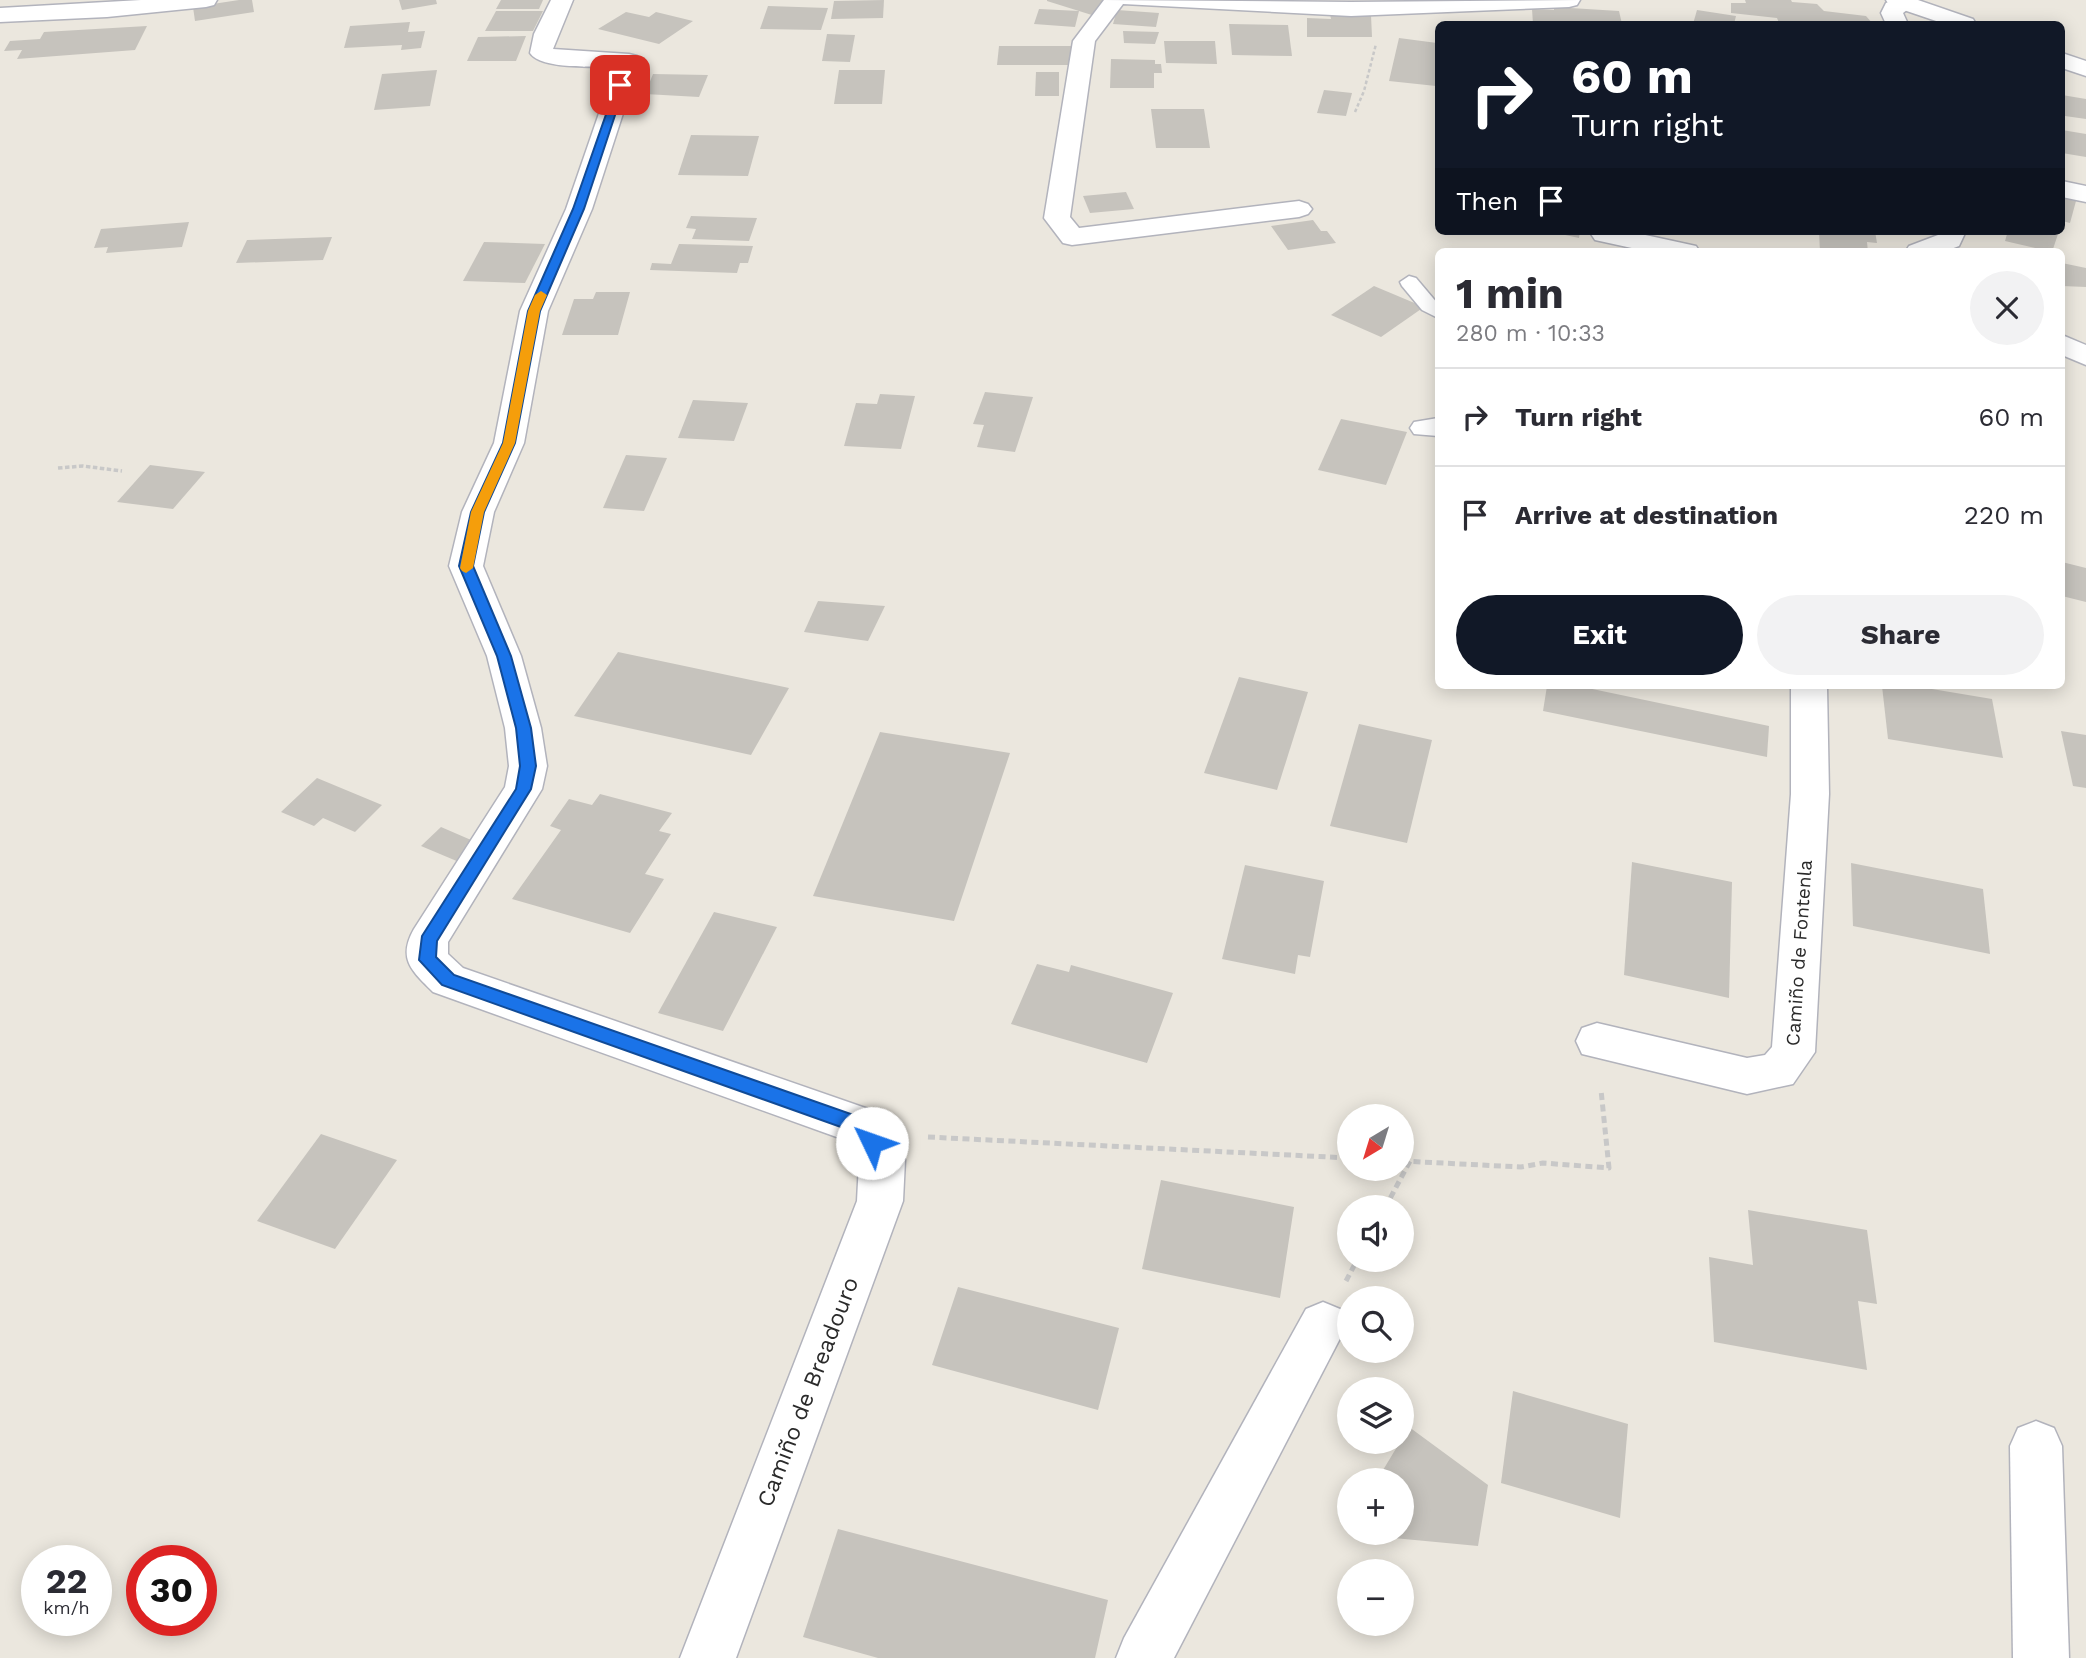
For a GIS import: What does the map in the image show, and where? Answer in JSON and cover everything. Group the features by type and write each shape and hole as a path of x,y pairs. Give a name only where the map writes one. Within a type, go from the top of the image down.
{"street":[{"path":"0,15 107,10 206,0"},
{"path":"562,0 553,23 540,43 541,52 557,58 629,61 579,209 534,311 509,443 478,512 466,566 504,656 523,728 528,766 523,789 428,940 427,960 448,980 872,1143"},
{"path":"1115,0 1084,41 1057,218 1072,237 1299,209"},
{"path":"1131,0 1384,9 1569,0"},
{"path":"1896,21 1892,13 1901,1 1957,21"},
{"path":"2065,61 2086,69"},
{"path":"2065,190 2086,194"},
{"path":"1609,235 1668,248"},
{"path":"1931,248 1953,241"},
{"path":"2065,346 2086,356"},
{"name":"Camiño de Fontenla","path":"1597,1041 1747,1076 1778,1072 1793,1052 1810,794 1809,689"},
{"name":"Camiño de Breadouro","path":"708,1658 880,1201 872,1143"},
{"path":"1144,1658 1323,1325"},
{"path":"2036,1446 2042,1658"}],"lane":[{"path":"1409,282 1435,310"}],"path":[{"path":"1354,112 1364,90 1384,9"},
{"path":"58,468 83,466 122,471"},
{"path":"1414,1161 1521,1167 1543,1163 1609,1168 1597,1041"},
{"path":"872,1143 917,1136 1337,1157"}],"building":[{"path":"252,0 254,12 195,21 193,7"},
{"path":"399,0 436,0 437,4 402,10"},
{"path":"501,0 543,0 539,9 496,9"},
{"path":"884,0 883,18 831,19 834,1"},
{"path":"1047,0 1106,0 1095,16 1047,1"},
{"path":"1745,0 1791,0 1817,4 1824,11 1866,16 1870,21 1778,21 1777,18 1731,13 1731,3 1746,3"},
{"path":"768,6 828,8 821,30 760,29"},
{"path":"1554,7 1619,11 1621,21 1533,21 1532,9 1554,10"},
{"path":"1039,9 1079,11 1075,27 1034,24"},
{"path":"1117,10 1159,13 1156,27 1113,24"},
{"path":"1697,10 1736,16 1735,21 1694,21"},
{"path":"496,11 543,11 533,31 485,31"},
{"path":"626,12 649,17 656,12 693,21 659,44 598,29"},
{"path":"1330,14 1371,15 1372,37 1307,37 1307,18 1331,19"},
{"path":"410,22 408,32 425,31 421,48 401,50 402,45 344,48 350,26"},
{"path":"1229,24 1288,25 1292,56 1232,55"},
{"path":"147,26 135,50 17,59 22,50 4,51 10,41 40,39 44,32"},
{"path":"1123,31 1159,32 1155,44 1124,43"},
{"path":"827,34 855,35 850,62 822,61"},
{"path":"526,36 516,61 467,61 478,37"},
{"path":"1399,38 1435,43 1435,86 1389,81"},
{"path":"1164,41 1215,41 1217,64 1166,63"},
{"path":"999,46 1071,46 1071,65 997,65"},
{"path":"1111,59 1155,60 1155,64 1161,64 1162,73 1154,73 1154,88 1110,88"},
{"path":"437,70 430,106 374,110 382,74"},
{"path":"839,70 885,70 882,104 834,104"},
{"path":"1036,72 1059,72 1059,96 1035,96"},
{"path":"653,74 708,75 699,97 645,94"},
{"path":"1324,90 1352,93 1346,116 1317,113"},
{"path":"2065,96 2086,99 2086,119 2065,116"},
{"path":"1151,109 1204,109 1210,148 1156,148"},
{"path":"2065,130 2086,134 2086,157 2065,154"},
{"path":"691,135 759,136 748,176 678,175"},
{"path":"1126,192 1134,209 1090,213 1083,196"},
{"path":"2065,199 2076,201 2070,223 2065,222"},
{"path":"691,216 757,218 749,241 692,239 696,229 686,228"},
{"path":"1313,220 1321,231 1327,231 1336,243 1288,250 1271,226"},
{"path":"189,222 182,247 106,253 108,247 94,248 101,229"},
{"path":"1819,235 1876,235 1877,243 1867,242 1868,248 1820,248"},
{"path":"2007,235 2058,235 2053,248 2035,248 2005,241"},
{"path":"332,237 323,260 236,263 247,240"},
{"path":"484,242 545,244 525,283 463,281"},
{"path":"679,244 753,246 748,263 740,263 737,273 650,270 652,263 671,264"},
{"path":"2065,264 2086,268 2086,287 2065,286"},
{"path":"1374,286 1424,307 1381,337 1331,315"},
{"path":"596,292 630,292 618,335 562,335 574,299 593,299"},
{"path":"985,392 1033,397 1015,452 977,447 984,425 973,424"},
{"path":"880,394 915,396 901,449 844,446 856,403 877,404"},
{"path":"693,400 748,403 734,441 678,438"},
{"path":"1341,419 1407,432 1386,485 1318,470"},
{"path":"626,455 667,458 644,511 603,508"},
{"path":"150,465 205,472 173,509 117,502"},
{"path":"2065,563 2086,568 2086,602 2065,597"},
{"path":"818,601 885,606 868,641 804,632"},
{"path":"618,652 789,688 751,755 574,716"},
{"path":"1239,677 1308,692 1277,790 1204,773"},
{"path":"1547,689 1592,689 1769,726 1767,757 1543,711"},
{"path":"1882,689 1932,689 1992,699 2003,758 1888,739"},
{"path":"1359,724 1432,740 1407,843 1330,826"},
{"path":"2061,731 2086,735 2086,788 2073,786"},
{"path":"880,732 1010,753 954,921 813,896"},
{"path":"317,778 382,805 355,832 323,818 314,826 281,812"},
{"path":"600,794 672,813 659,831 671,834 645,874 664,879 630,933 512,899 561,830 550,826 569,799 592,805"},
{"path":"441,827 478,843 459,862 421,846"},
{"path":"1632,862 1732,882 1729,998 1624,975"},
{"path":"1851,863 1983,889 1990,954 1853,926"},
{"path":"1245,865 1324,881 1310,957 1298,955 1295,974 1222,959"},
{"path":"714,912 777,927 723,1031 658,1013"},
{"path":"1037,964 1069,972 1071,965 1173,993 1147,1063 1011,1024"},
{"path":"321,1134 397,1160 335,1249 257,1221"},
{"path":"1161,1180 1294,1207 1280,1298 1142,1269"},
{"path":"1748,1210 1867,1230 1877,1304 1858,1301 1867,1370 1714,1342 1709,1257 1753,1265"},
{"path":"958,1287 1119,1328 1098,1410 932,1365"},
{"path":"1513,1391 1628,1424 1620,1518 1501,1483"},
{"path":"1414,1431 1488,1485 1478,1546 1414,1540 1414,1468 1384,1468 1393,1454 1414,1454"},
{"path":"838,1529 1108,1600 1095,1658 878,1658 803,1637"}],"slow traffic":[{"path":"466,568 478,512 509,443 534,311 541,295"}],"route":[{"path":"620,85 579,209 534,311 509,443 478,512 466,566 504,656 523,728 528,766 523,789 428,940 427,960 448,980 861,1126 872,1143"}]}
